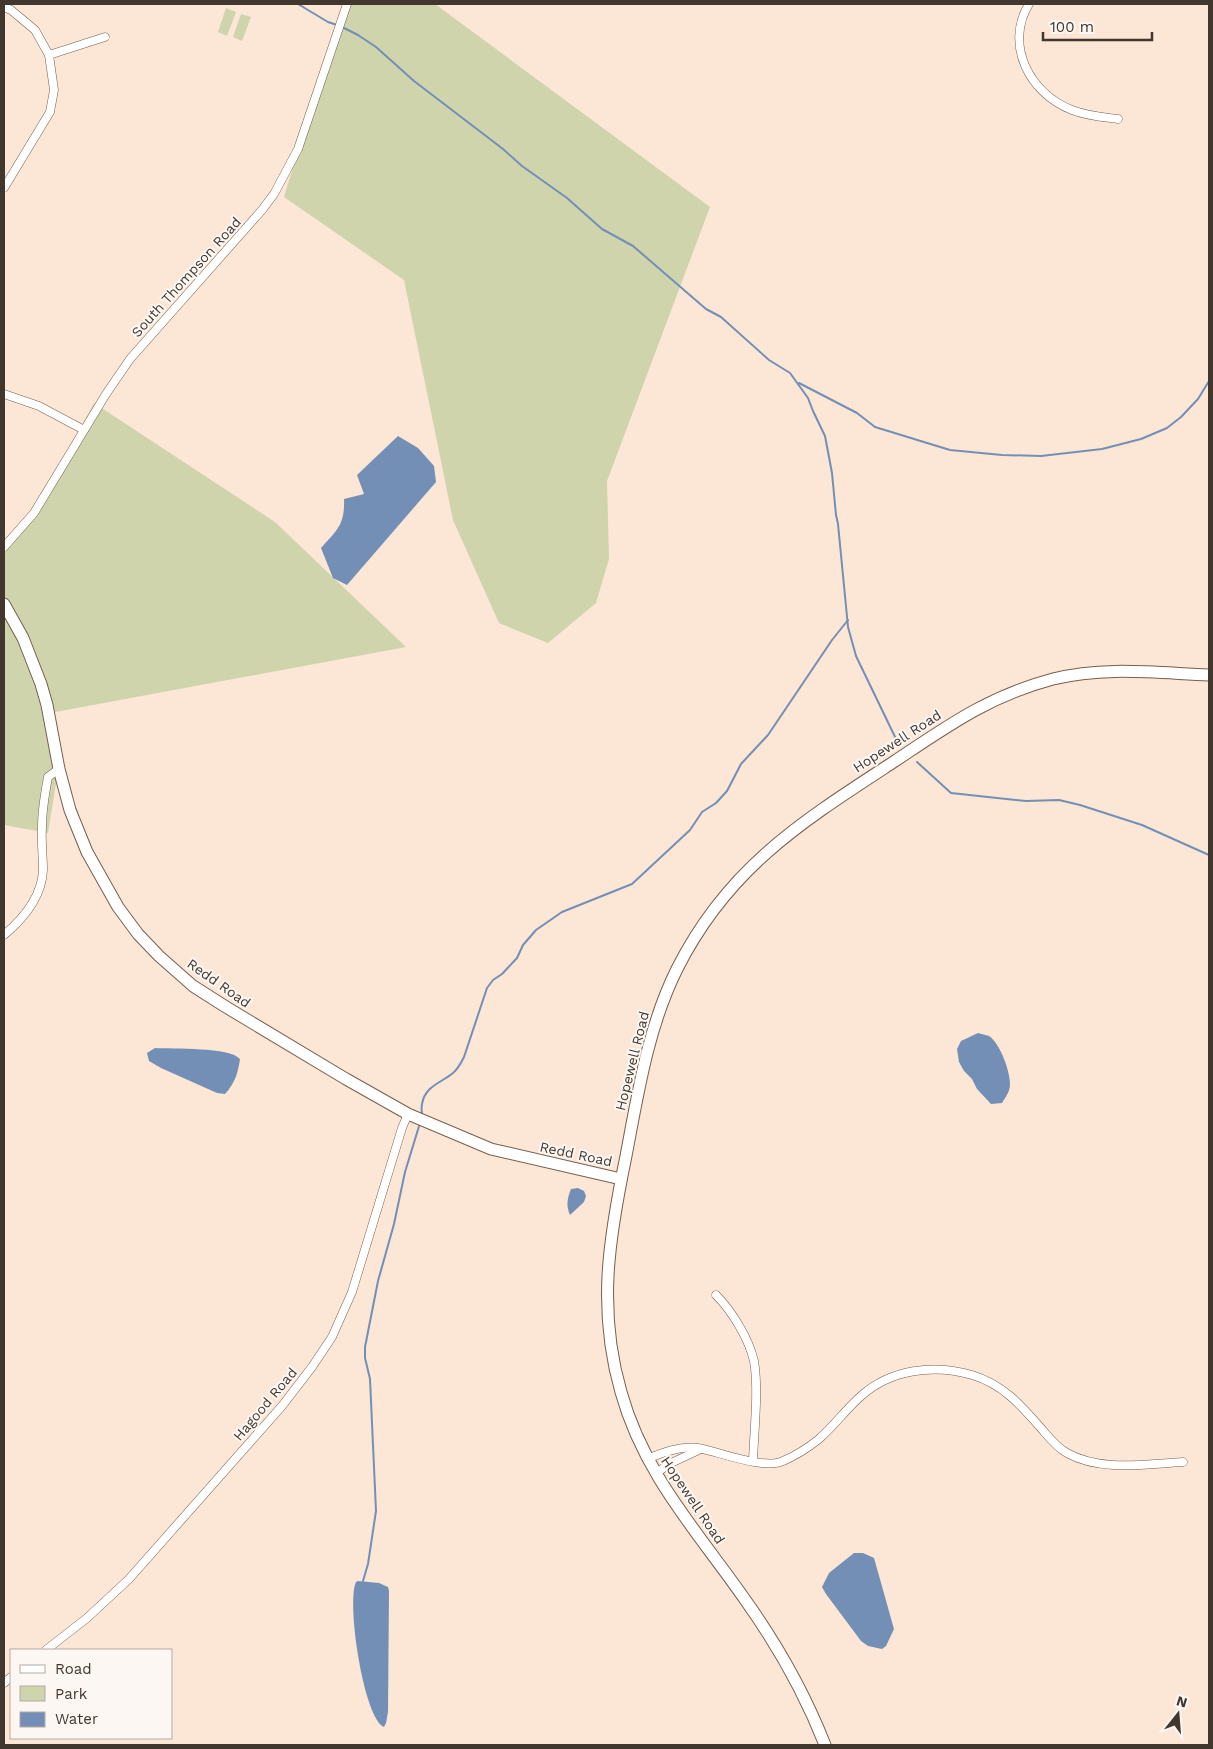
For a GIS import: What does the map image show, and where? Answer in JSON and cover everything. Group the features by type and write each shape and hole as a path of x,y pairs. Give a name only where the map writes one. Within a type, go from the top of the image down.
{"street":[{"name":"South Thompson Road","path":"4,547 34,513 106,394 130,359 274,194 298,149 347,4"},
{"path":"1029,4 1022,18 1018,39 1024,66 1036,84 1052,99 1072,110 1092,116 1118,119"},
{"path":"4,7 11,10 35,30 49,55 54,90 50,112 4,188"},
{"path":"49,55 105,37"},
{"path":"4,394 39,406 84,430"},
{"name":"Redd Road","path":"4,604 23,638 41,684 47,705 59,769 70,810 86,852 118,907 138,934 159,956 194,986 226,1007 331,1071 408,1114 491,1149 621,1179"},
{"name":"Hopewell Road","path":"825,1745 810,1709 763,1625 675,1505 655,1474 633,1428 613,1362 608,1324 607,1273 613,1217 642,1074 661,1005 676,970 719,901 771,847 834,800 960,718 992,700 1022,688 1058,678 1110,672 1209,675"},
{"path":"4,935 26,912 37,893 43,872 43,800 48,777 59,769"},
{"name":"Hagood Road","path":"47,1649 86,1618 129,1579 282,1406 312,1367 336,1328 352,1292 402,1128 408,1114"},
{"path":"716,1295 733,1316 748,1345 753,1360 755,1377 753,1461"},
{"path":"647,1459 676,1448 701,1449 769,1464 784,1461 818,1440 861,1396 876,1384 901,1373 928,1370 969,1374 997,1385 1017,1400 1054,1444 1077,1458 1094,1463 1112,1465 1182,1462"},
{"path":"655,1474 669,1464 701,1449"}],"green space":[{"path":"348,4 435,4 710,207 607,481 609,559 596,603 548,643 499,623 453,520 404,280 284,197 317,88"},
{"path":"226,8 236,12 227,36 218,32"},
{"path":"241,14 251,17 242,41 233,37"},
{"path":"94,403 275,522 406,647 50,713 58,771 48,833 4,825 4,544 43,498"}],"water":[{"path":"398,436 418,448 434,466 436,482 347,585 333,578 321,548 339,526 343,515 344,499 364,494 357,475"},
{"path":"978,1033 989,1036 993,1040 1001,1051 1007,1066 1010,1086 1002,1103 991,1104 977,1089 959,1062 957,1049 961,1041"},
{"path":"155,1048 225,1052 234,1055 240,1059 234,1082 225,1094 217,1093 149,1061 147,1053"},
{"path":"578,1188 584,1191 586,1196 584,1202 570,1215 568,1205 571,1189"},
{"path":"854,1553 863,1553 874,1558 894,1629 886,1646 882,1649 868,1646 861,1641 822,1587 829,1573"},
{"path":"356,1582 379,1583 388,1587 389,1591 388,1712 384,1727 377,1720 370,1704 359,1660 353,1613 354,1594"}],"waterway":[{"path":"298,4 328,22 337,25"},
{"path":"342,27 376,47 414,81 503,149 522,166 567,198 602,229 633,246 706,309 721,317 769,360 790,373 808,398 825,436 832,473 848,627 856,656 897,741"},
{"path":"799,383 857,413 875,427 950,450 1002,455 1041,456 1102,449 1141,439 1167,428 1181,417 1198,399 1209,381"},
{"path":"422,1116 422,1104 426,1093 434,1085 455,1071 463,1059 487,988 517,958 523,945 536,930 562,912 632,884 690,830 702,812 716,803 727,791 741,764 768,735 832,640 848,620"},
{"path":"917,762 951,793 1026,801 1059,800 1080,805 1142,825 1209,855"},
{"path":"363,1581 368,1564 376,1511 370,1379 365,1358 365,1347 378,1281 394,1224 405,1172 420,1123"}]}
